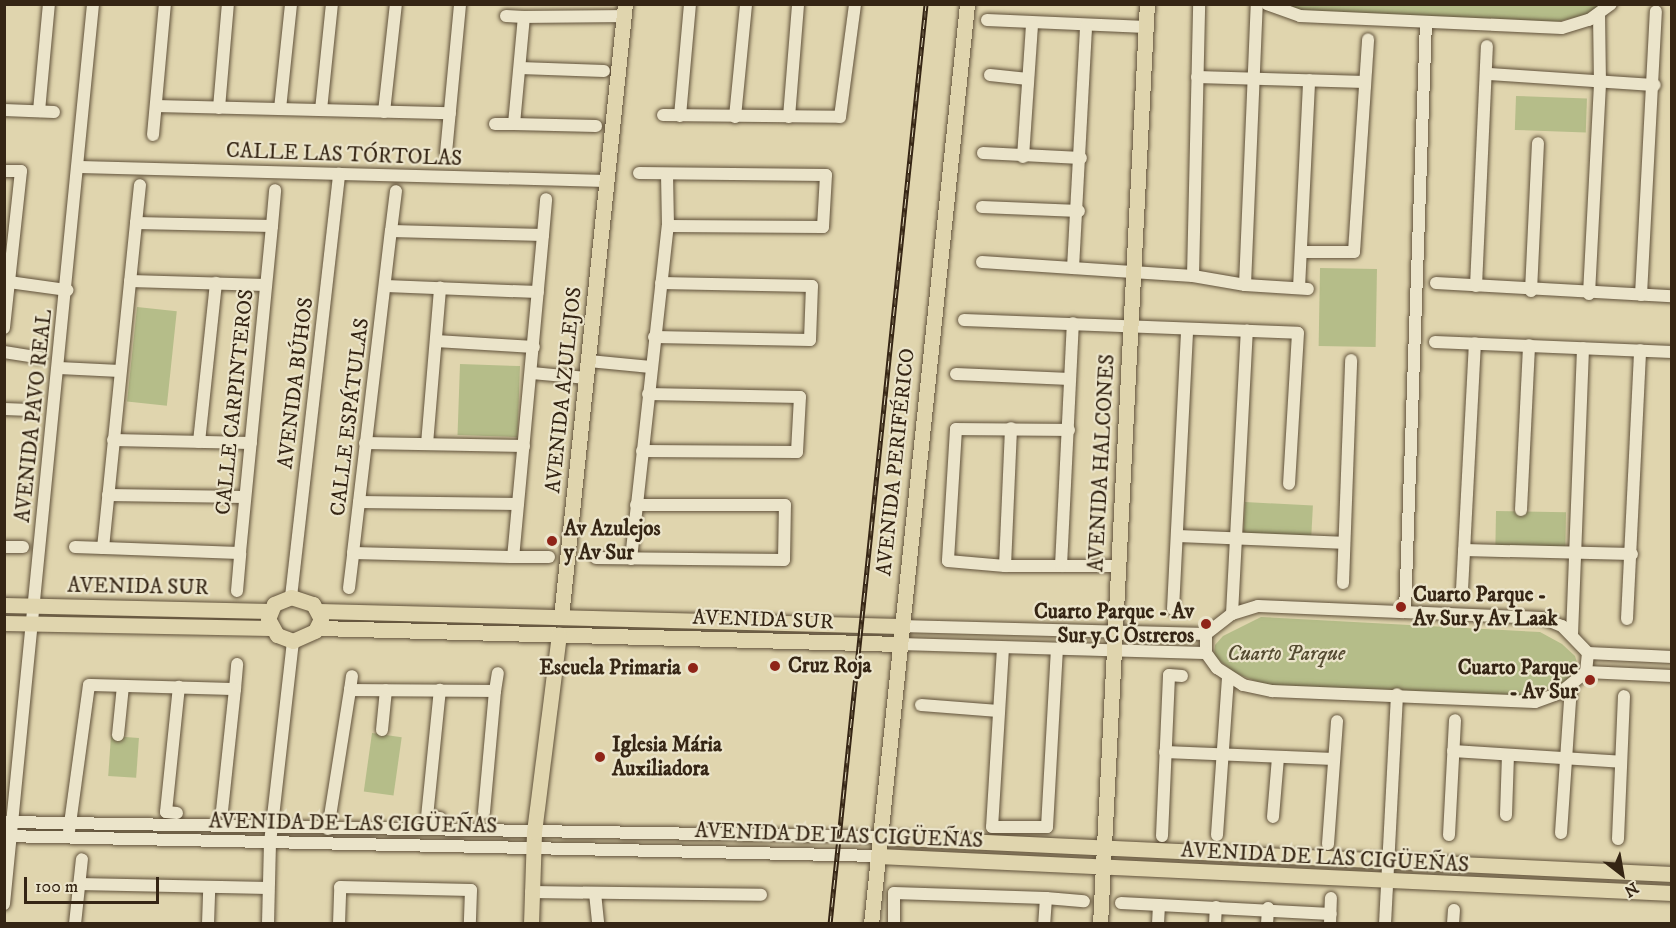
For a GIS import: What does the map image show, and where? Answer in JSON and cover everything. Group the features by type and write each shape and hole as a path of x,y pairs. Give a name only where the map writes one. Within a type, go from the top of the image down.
{"main road":[{"name":"AVENIDA PERIFÉRICO","path":"871,924 898,644 967,4"},
{"name":"AVENIDA HALCONES","path":"1100,924 1114,651 1112,566 1132,325 1147,4"},
{"name":"AVENIDA AZULEJOS","path":"561,617 587,378 597,361 606,181 624,10"},
{"path":"291,597 305,599 319,611 319,628 309,636 293,641 270,628 270,611 274,604 291,597"},
{"name":"AVENIDA SUR","path":"4,605 270,611"},
{"name":"AVENIDA SUR","path":"319,611 900,626"},
{"name":"AVENIDA SUR","path":"4,623 270,628"},
{"path":"787,641 788,623"},
{"name":"AVENIDA SUR","path":"319,628 898,644"},
{"name":"AVENIDA AZULEJOS","path":"531,924 534,832 559,635"},
{"name":"AVENIDA DE LAS CIGÜEÑAS","path":"879,837 1671,874"},
{"name":"AVENIDA DE LAS CIGÜEÑAS","path":"878,856 1102,869 1671,893"}],"street":[{"path":"39,111 49,4"},
{"name":"AVENIDA PAVO REAL","path":"4,904 8,822 33,623 80,167 93,4"},
{"path":"153,135 165,4"},
{"path":"219,108 228,4"},
{"path":"280,109 291,4"},
{"path":"321,110 332,4"},
{"path":"384,112 396,4"},
{"path":"446,153 460,4"},
{"path":"680,116 690,4"},
{"path":"735,117 746,4"},
{"path":"789,117 798,4"},
{"path":"663,115 840,117 855,4"},
{"path":"1194,276 1199,4"},
{"path":"1267,4 1300,15 1562,28 1599,14 1611,4"},
{"path":"1245,285 1257,9"},
{"path":"506,15 524,17 624,10"},
{"path":"1641,295 1655,85 1656,11"},
{"path":"1589,294 1600,84 1599,14"},
{"path":"514,124 524,17"},
{"path":"987,20 1032,24 1146,27"},
{"path":"1405,611 1426,22"},
{"path":"1023,157 1032,24"},
{"path":"1073,267 1079,211 1086,26"},
{"path":"1301,252 1354,252 1368,39"},
{"path":"1476,286 1488,74 1487,46"},
{"path":"520,69 604,70"},
{"path":"1488,74 1600,84 1655,85"},
{"path":"990,75 1028,79"},
{"path":"1197,77 1365,82"},
{"path":"982,262 1194,276 1245,285 1303,288 1301,252 1309,80"},
{"path":"156,106 450,113"},
{"path":"4,110 54,112"},
{"path":"495,124 596,126"},
{"path":"1531,291 1538,143"},
{"path":"983,153 1023,157 1081,158"},
{"name":"CALLE LAS TÓRTOLAS","path":"80,167 606,181"},
{"path":"4,171 21,171 10,230 9,282 4,328"},
{"path":"639,173 826,175 823,227 668,226"},
{"name":"AVENIDA BÚHOS","path":"291,597 339,174"},
{"path":"631,559 668,226 667,175"},
{"path":"103,548 140,185"},
{"name":"CALLE CARPINTEROS","path":"237,591 275,190"},
{"name":"CALLE ESPÁTULAS","path":"348,588 396,191"},
{"path":"513,557 532,373 546,199"},
{"path":"982,207 1079,211"},
{"path":"136,223 272,226"},
{"path":"392,231 543,236"},
{"path":"130,281 266,285"},
{"path":"9,282 67,290"},
{"path":"199,442 216,283"},
{"path":"654,337 810,340 812,286 661,283"},
{"path":"1436,283 1531,291 1671,296"},
{"path":"386,286 538,292"},
{"path":"427,444 440,288"},
{"path":"964,320 1298,333 1289,484"},
{"path":"1061,566 1070,430 1073,323"},
{"path":"1173,609 1187,329"},
{"path":"1232,608 1247,330"},
{"path":"436,341 534,347"},
{"path":"1435,342 1671,352"},
{"path":"1462,590 1475,343"},
{"path":"1521,510 1529,345"},
{"path":"1572,635 1583,348"},
{"path":"1627,619 1632,554 1640,350"},
{"path":"4,352 40,358"},
{"path":"1343,584 1342,543 1351,360"},
{"path":"597,361 651,367"},
{"path":"59,368 120,371"},
{"path":"532,373 587,378"},
{"path":"956,374 1070,379"},
{"path":"642,451 797,452 800,398 648,394"},
{"path":"4,409 30,410"},
{"path":"1005,566 1011,428"},
{"path":"1070,430 956,429 948,561 1005,566 1112,566"},
{"path":"113,440 251,443"},
{"path":"365,443 524,446"},
{"path":"108,495 245,497"},
{"path":"359,501 518,504"},
{"path":"596,558 784,560 785,505 636,505"},
{"path":"1178,536 1342,543"},
{"path":"4,548 23,547"},
{"path":"75,547 240,553"},
{"path":"1464,550 1574,555 1632,554"},
{"path":"353,554 549,557"},
{"path":"1258,606 1405,611 1542,618 1572,635 1587,653 1586,672 1570,691 1535,702 1397,694 1272,691 1243,685 1228,677 1206,654 1206,634 1232,608 1258,606"},
{"name":"AVENIDA AZULEJOS","path":"559,635 561,617"},
{"name":"AVENIDA SUR","path":"900,626 1206,634"},
{"path":"268,924 270,843 293,641"},
{"name":"AVENIDA SUR","path":"898,644 1206,654"},
{"path":"1003,648 992,827 1047,827 1057,649"},
{"path":"1587,653 1671,657"},
{"path":"222,810 237,664"},
{"path":"1586,672 1671,676"},
{"path":"484,813 498,673"},
{"path":"1162,836 1168,675 1182,676"},
{"path":"328,829 352,676"},
{"path":"1216,835 1228,677"},
{"path":"69,838 69,823 89,685 235,689"},
{"path":"118,735 123,686"},
{"path":"177,813 166,812 179,687"},
{"path":"350,690 495,691"},
{"path":"382,730 386,690"},
{"path":"440,690 427,817 440,818"},
{"path":"1561,834 1570,691"},
{"path":"1385,924 1397,694"},
{"path":"1618,839 1624,696"},
{"path":"921,705 999,711"},
{"path":"1449,835 1455,720"},
{"path":"1328,844 1337,721"},
{"path":"1165,752 1334,759"},
{"path":"1453,752 1566,761 1621,762"},
{"path":"1506,815 1508,755"},
{"path":"1273,817 1278,757"},
{"name":"AVENIDA DE LAS CIGÜEÑAS","path":"8,822 879,837"},
{"name":"AVENIDA DE LAS CIGÜEÑAS","path":"8,836 878,856"},
{"path":"75,924 82,860"},
{"path":"79,884 268,888"},
{"path":"208,924 209,887"},
{"path":"339,924 340,887 471,890 470,924"},
{"path":"531,892 761,895"},
{"path":"595,893 598,924"},
{"path":"894,924 894,893 1084,901"},
{"path":"1044,924 1046,898"},
{"path":"1121,903 1268,908 1330,919 1331,898"},
{"path":"1158,924 1159,905"},
{"path":"1215,924 1216,907"},
{"path":"1268,908 1268,924"},
{"path":"1453,924 1454,910"}],"green space":[{"path":"1282,5 1600,5 1592,13 1552,23 1302,10"},
{"path":"1516,96 1587,98 1586,132 1515,130"},
{"path":"1320,268 1377,269 1376,347 1319,346"},
{"path":"137,307 177,311 167,406 127,401"},
{"path":"460,364 520,366 517,437 458,435"},
{"path":"1245,502 1313,506 1311,543 1243,539"},
{"path":"1496,511 1566,512 1565,554 1495,553"},
{"name":"Cuarto Parque","path":"1261,617 1540,632 1562,644 1575,656 1579,669 1562,685 1523,695 1273,688 1235,673 1214,656 1215,645 1223,636"},
{"path":"372,733 402,737 393,796 364,791"},
{"path":"111,736 139,738 136,778 108,776"}],"railway":[{"path":"830,924 926,4"}],"place":[{"name":"Av Azulejos y Av Sur","path":"552,541"},
{"name":"Cuarto Parque - Av Sur y Av Laak","path":"1401,607"},
{"name":"Cuarto Parque - Av Sur y C Ostreros","path":"1206,624"},
{"name":"Cruz Roja","path":"775,666"},
{"name":"Escuela Primaria","path":"693,668"},
{"name":"Cuarto Parque - Av Sur","path":"1590,680"},
{"name":"Iglesia Mária Auxiliadora","path":"600,757"}]}
